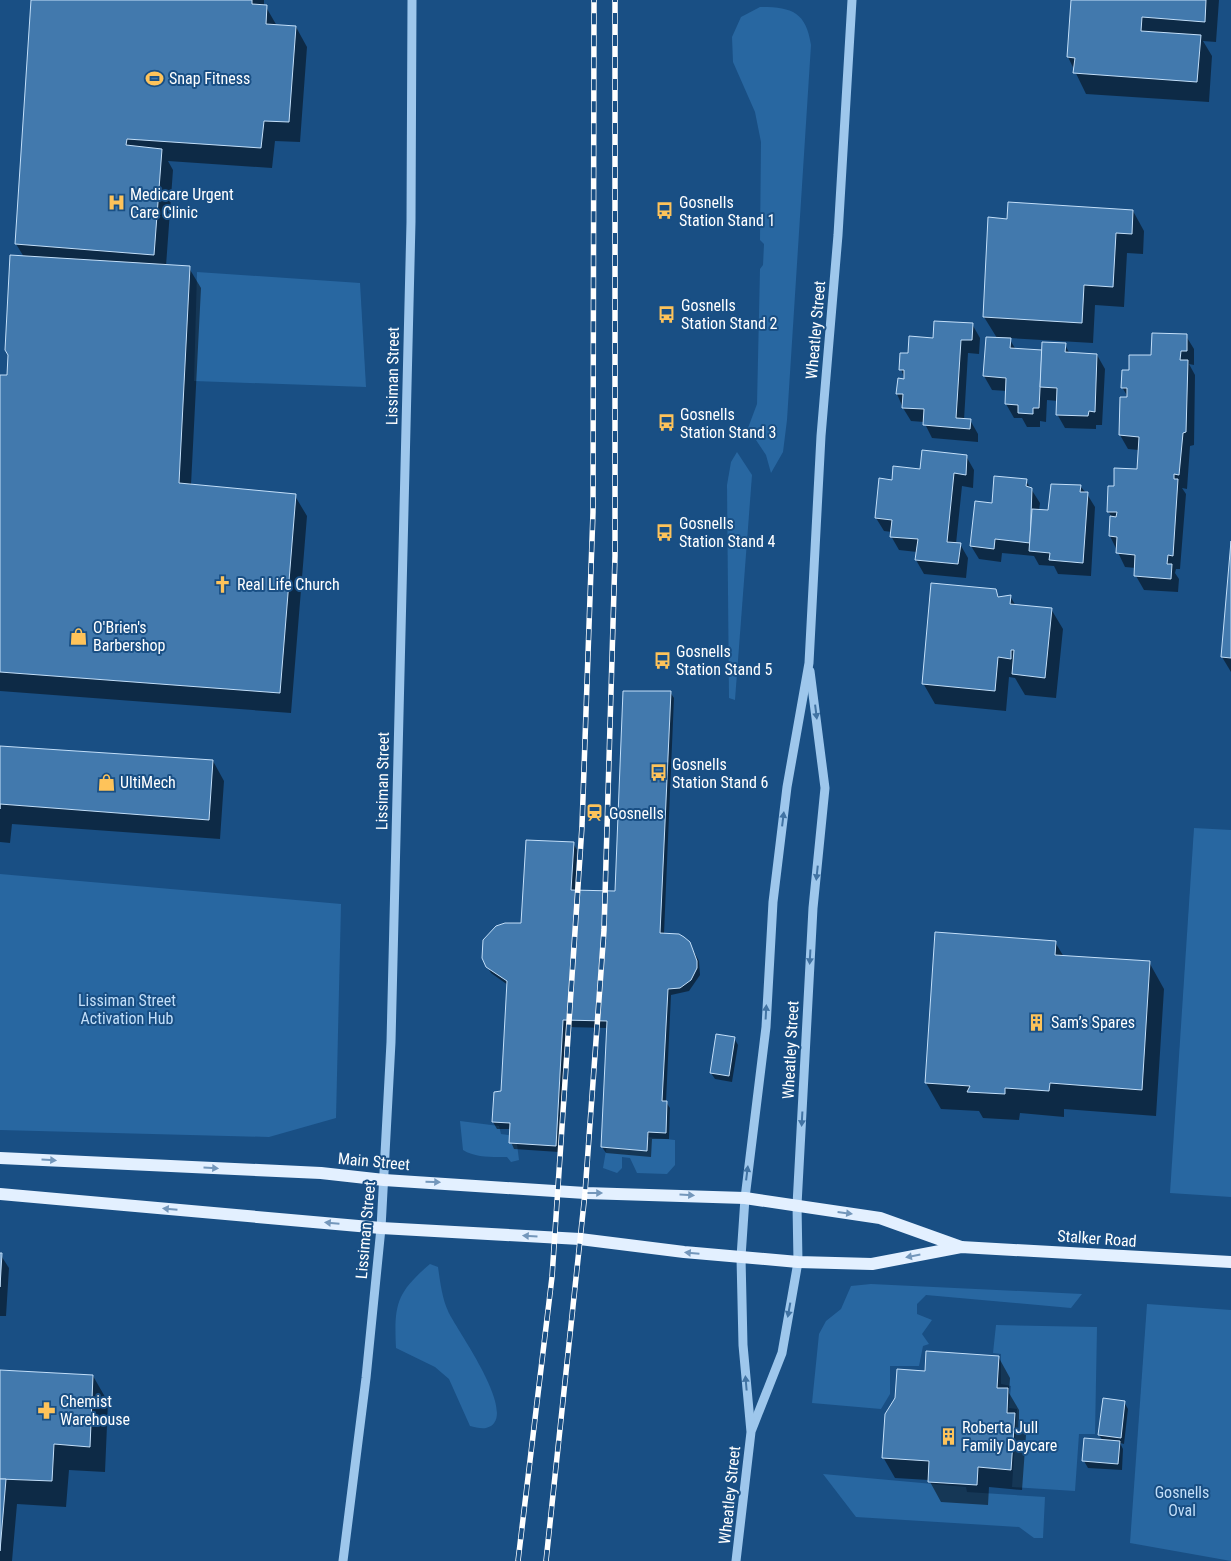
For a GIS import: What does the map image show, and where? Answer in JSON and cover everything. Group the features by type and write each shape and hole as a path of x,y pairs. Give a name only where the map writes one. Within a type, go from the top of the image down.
{"main road":[{"name":"Main Street","path":"0,1158 320,1173 384,1180 585,1193 638,1192 745,1198"},
{"path":"0,1194 381,1228 580,1239 740,1257"},
{"name":"Stalker Road","path":"745,1198 880,1218 961,1247"},
{"name":"Stalker Road","path":"740,1257 798,1262 872,1264 961,1247 1231,1262"}],"street":[{"name":"Lissiman Street","path":"343,1561 366,1378 381,1228 391,1042 411,231 412,0"},
{"name":"Wheatley Street","path":"736,1561 751,1432 743,1345 740,1257 745,1198 766,1027 773,902 787,787 809,663 821,436 838,235 852,0"},
{"name":"Wheatley Street","path":"751,1432 782,1353 798,1262 797,1205 813,908 826,788 809,663"}],"green space":[{"path":"760,7 781,8 796,14 805,25 811,45 787,420 783,452 771,473 766,455 748,428 757,404 760,269 763,265 764,244 760,240 761,142 755,112 733,62 732,37 741,17"},
{"path":"197,272 360,283 366,387 194,381"},
{"path":"737,452 752,475 735,700 729,698 727,485 731,462"},
{"path":"1194,828 1231,830 1231,1197 1170,1193"},
{"name":"Lissiman Street Activation Hub","path":"0,874 341,904 336,1118 269,1137 0,1130"},
{"path":"460,1121 499,1126 501,1134 516,1136 519,1160 511,1162 507,1157 479,1156 463,1150"},
{"path":"609,1133 675,1140 675,1165 667,1174 637,1173 630,1158 622,1157 622,1168 617,1173 603,1168"},
{"path":"430,1264 438,1267 448,1311 484,1372 492,1392 497,1408 495,1421 486,1428 470,1426 449,1379 435,1367 396,1348 396,1321 400,1301 410,1283"},
{"path":"871,1284 1082,1294 1071,1308 926,1295 917,1304 917,1314 932,1320 922,1334 929,1344 923,1346 919,1366 890,1366 890,1394 881,1409 812,1403 819,1334 826,1321 841,1309 851,1286"},
{"name":"Gosnells Oval","path":"1147,1304 1231,1310 1231,1561 1130,1543"},
{"path":"996,1325 1097,1327 1095,1434 1079,1434 1075,1491 1012,1487 1017,1409 1009,1408 1011,1386 1001,1384 1001,1354 993,1353"},
{"path":"823,1474 966,1487 967,1492 1045,1497 1043,1538 1034,1538 1019,1527 856,1517"}],"building":[{"path":"31,0 252,0 252,4 267,5 266,24 296,26 289,122 264,121 261,148 127,139 126,145 162,149 154,255 15,244"},
{"path":"1071,0 1206,0 1205,22 1142,17 1141,31 1201,35 1197,82 1073,73 1075,58 1067,57"},
{"path":"1008,202 1133,210 1132,234 1116,233 1113,287 1084,285 1082,323 983,317 988,217 1007,219"},
{"path":"10,255 190,266 179,483 296,494 280,693 0,672 0,375 7,375 8,355 5,350"},
{"path":"934,321 973,323 972,340 961,340 956,418 971,419 970,429 923,425 924,409 902,408 903,394 896,394 898,378 904,379 904,370 899,370 900,353 908,353 909,336 933,338"},
{"path":"1152,333 1187,334 1187,351 1181,351 1180,360 1188,360 1186,432 1183,433 1179,475 1174,474 1174,479 1178,479 1173,556 1168,555 1167,564 1172,564 1171,579 1134,576 1135,555 1116,553 1117,537 1109,536 1110,516 1116,517 1117,512 1107,512 1108,486 1114,486 1114,468 1137,469 1139,437 1119,435 1120,397 1127,397 1127,388 1121,388 1122,370 1129,370 1129,355 1151,355"},
{"path":"986,337 1011,338 1010,348 1042,350 1039,408 1033,408 1033,414 1018,413 1018,405 1005,404 1006,378 983,376"},
{"path":"1042,342 1066,343 1065,352 1097,354 1095,412 1089,411 1088,416 1056,415 1057,388 1040,387"},
{"path":"922,450 967,455 966,475 954,473 947,542 961,543 958,564 915,560 918,539 890,537 892,520 875,518 879,478 892,480 893,466 920,469"},
{"path":"994,476 1027,479 1026,486 1032,488 1030,543 995,539 994,549 970,546 975,501 992,503"},
{"path":"1051,484 1081,485 1080,492 1088,492 1083,563 1049,560 1050,553 1029,551 1032,509 1048,510"},
{"path":"1231,541 1231,658 1221,657"},
{"path":"931,583 996,589 998,597 1011,595 1010,604 1052,608 1045,678 1012,674 1014,650 1011,650 1011,659 998,657 995,691 922,684"},
{"path":"623,691 671,691 660,933 679,934 690,942 697,961 697,968 691,980 680,988 668,989 662,1101 667,1101 666,1133 648,1132 647,1151 601,1147 607,1021 563,1020 556,1146 509,1143 510,1123 492,1122 494,1092 501,1091 507,981 486,967 482,958 483,940 496,926 505,923 521,923 526,840 574,842 571,890 615,891"},
{"name":"UltiMech","path":"0,746 213,760 209,820 0,804"},
{"name":"Sam’s Spares","path":"935,932 1056,941 1055,955 1150,961 1142,1090 1050,1083 1049,1091 1005,1088 1005,1094 967,1092 970,1086 925,1083"},
{"path":"716,1034 735,1037 729,1076 710,1073"},
{"path":"0,1253 2,1253 0,1287"},
{"name":"Roberta Jull Family Daycare","path":"926,1351 999,1356 997,1388 1008,1388 1007,1413 1015,1413 1011,1470 978,1467 977,1485 928,1482 929,1461 882,1458 885,1414 895,1398 897,1369 925,1371"},
{"name":"Chemist Warehouse","path":"0,1370 93,1375 90,1447 54,1444 52,1481 0,1479"},
{"path":"1103,1398 1125,1401 1121,1438 1098,1435"},
{"path":"1084,1438 1120,1441 1118,1464 1082,1461"},
{"path":"0,1479 6,1479 0,1551"}],"railway":[{"path":"518,1561 552,1277 582,826 593,512 594,0"},
{"path":"546,1561 585,1193 604,930 615,556 615,0"}],"place":[{"name":"Snap Fitness","path":"155,78"},
{"name":"Medicare Urgent Care Clinic","path":"116,203"},
{"name":"Gosnells Station Stand 1","path":"665,211"},
{"name":"Gosnells Station Stand 2","path":"667,314"},
{"name":"Gosnells Station Stand 3","path":"666,423"},
{"name":"Gosnells Station Stand 4","path":"665,532"},
{"name":"Real Life Church","path":"223,584"},
{"name":"O'Brien's Barbershop","path":"79,636"},
{"name":"Gosnells Station Stand 5","path":"662,660"},
{"name":"Gosnells Station Stand 6","path":"658,773"},
{"name":"UltiMech","path":"106,782"},
{"name":"Gosnells","path":"595,813"},
{"name":"Sam’s Spares","path":"1037,1022"},
{"name":"Chemist Warehouse","path":"46,1410"},
{"name":"Roberta Jull Family Daycare","path":"948,1436"}]}
